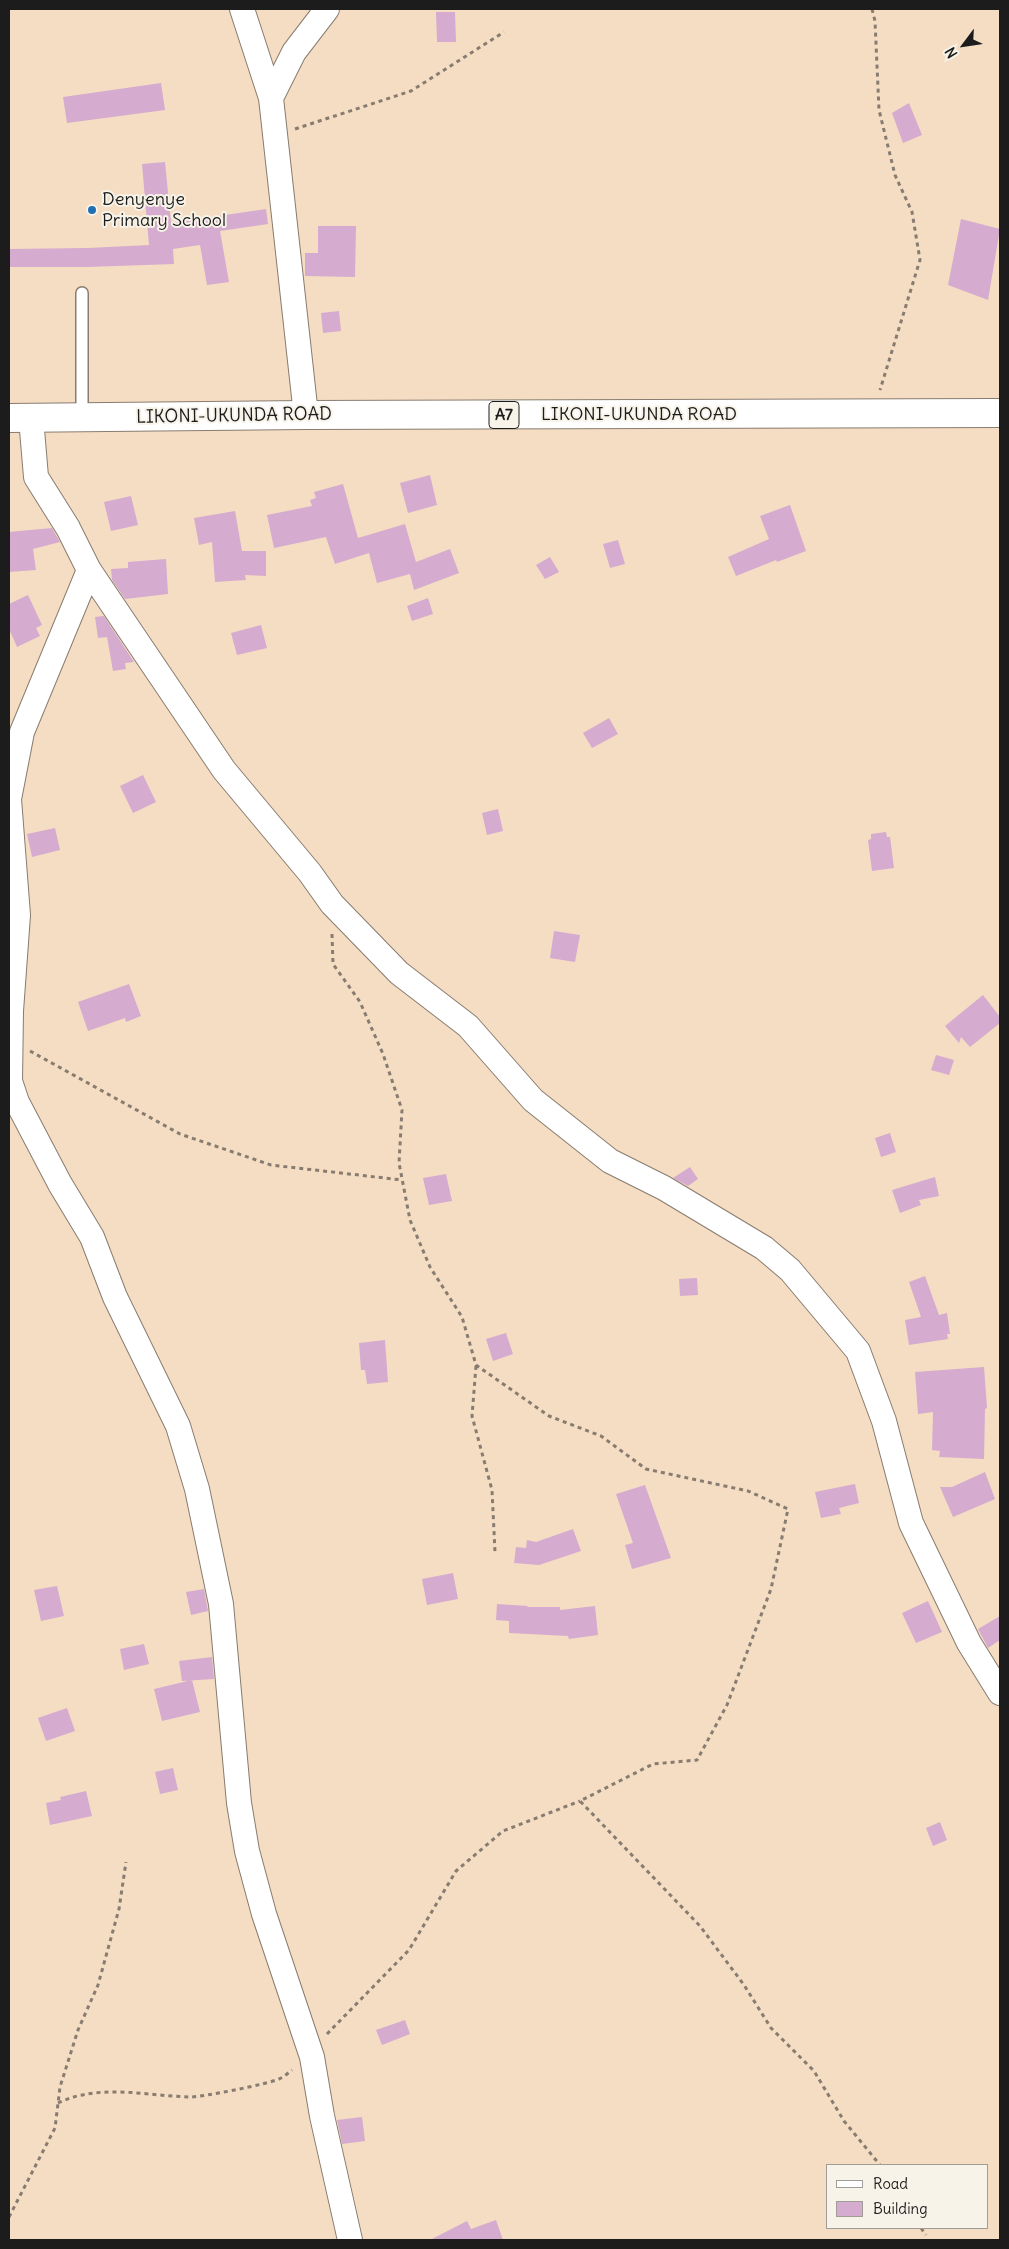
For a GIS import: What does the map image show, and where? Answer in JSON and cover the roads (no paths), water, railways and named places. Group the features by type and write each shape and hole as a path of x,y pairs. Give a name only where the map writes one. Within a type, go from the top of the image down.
{"highway":[{"name":"LIKONI-UKUNDA ROAD","path":"20,418 306,415 1000,413"}],"street":[{"path":"242,9 271,98 306,415"},
{"path":"271,98 294,52 328,9"},
{"path":"20,418 36,477 68,528 89,570 224,770 310,873 332,904 399,974 468,1026 533,1100 610,1161 664,1188 764,1248 797,1278 858,1351 884,1421 911,1524 970,1643 1000,1693"},
{"path":"89,570 22,732 9,799 18,915 10,1011 10,1081 17,1102 60,1184 92,1237 115,1297 178,1426 198,1489 221,1604 238,1803 247,1850 264,1914 312,2058 322,2116 350,2240"}],"lane":[{"path":"82,293 82,418"}],"place":[{"name":"Denyenye Primary School","path":"92,210"}]}
